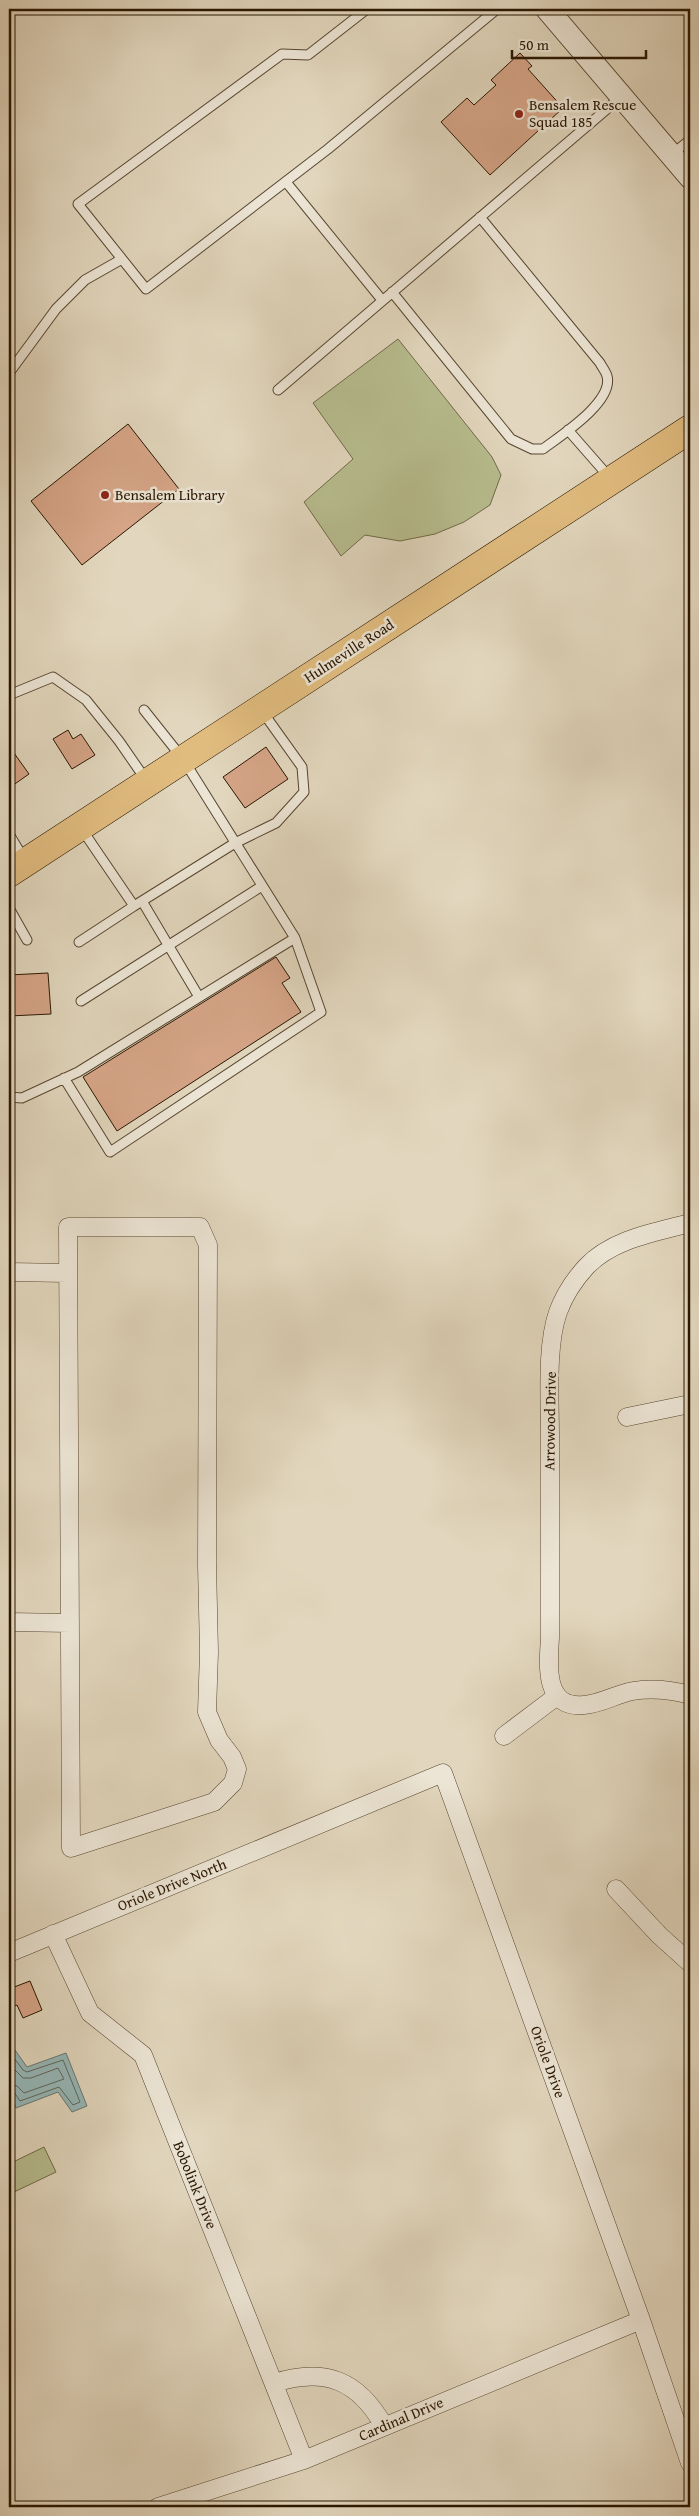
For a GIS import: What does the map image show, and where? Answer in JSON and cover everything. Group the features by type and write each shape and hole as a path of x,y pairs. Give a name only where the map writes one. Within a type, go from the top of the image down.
{"main road":[{"name":"Hulmeville Road","path":"17,868 690,430"}],"street":[{"path":"547,9 690,177"},
{"name":"Arrowood Drive","path":"558,1696 549,1680 548,1658 550,1638 550,1389 553,1333 558,1311 570,1288 587,1266 600,1255 622,1243 690,1223"},
{"path":"200,1226 208,1245 207,1565 209,1652 207,1712 219,1740 232,1756 237,1769 233,1783 214,1802 71,1848 70,1623 67,1273 68,1227 200,1226"},
{"path":"9,1272 67,1273"},
{"path":"627,1417 690,1404"},
{"path":"9,1622 70,1623"},
{"path":"504,1736 558,1696 573,1705 585,1705 634,1691 655,1689 690,1695"},
{"name":"Oriole Drive","path":"335,1818 443,1773 641,2320 690,2463"},
{"name":"Oriole Drive North","path":"9,1953 335,1818"},
{"path":"616,1889 659,1935 690,1963"},
{"name":"Bobolink Drive","path":"53,1934 90,2013 143,2055 304,2460"},
{"name":"Cardinal Drive","path":"166,2506 304,2460 641,2320"},
{"path":"274,2383 307,2375 324,2376 338,2381 358,2390 384,2426"}],"lane":[{"path":"367,9 308,55 282,54 78,204 146,289 286,182 498,9"},
{"path":"278,390 621,97"},
{"path":"671,155 690,140"},
{"path":"286,182 382,300"},
{"path":"392,292 512,439 532,449 542,448 568,430 601,400 608,387 607,377 600,363 480,217"},
{"path":"9,373 56,309 85,280 122,259"},
{"path":"568,430 611,480"},
{"path":"9,695 53,677 86,700 119,740 147,783"},
{"path":"78,942 235,843 276,823 304,792 302,767 261,708"},
{"path":"64,1078 110,1152 321,1012 295,938 183,760 144,710"},
{"path":"80,826 168,946 199,997"},
{"path":"9,834 17,868"},
{"path":"81,1001 262,886"},
{"path":"9,908 27,940"},
{"path":"9,1097 22,1098 64,1078 295,938"}],"green space":[{"path":"398,339 492,457 501,475 490,505 464,522 435,534 400,541 365,535 341,556 304,502 353,459 313,403"},
{"path":"44,2147 56,2172 12,2193 9,2186 9,2164"}],"water":[{"path":"15,2050 27,2067 66,2053 87,2106 72,2112 58,2092 16,2108 9,2090 9,2053"}],"building":[{"path":"520,53 532,66 528,69 563,108 490,175 441,122 467,98 474,105 496,85 491,80"},
{"name":"Bensalem Library","path":"128,424 179,489 82,565 31,501"},
{"path":"68,730 73,739 81,734 95,755 72,769 53,739"},
{"path":"9,746 29,774 9,788"},
{"path":"266,747 288,779 245,808 223,777"},
{"path":"276,957 290,978 282,983 301,1012 117,1131 83,1077"},
{"path":"48,973 51,1014 9,1016 9,975"},
{"path":"30,1981 42,2010 23,2018 17,2005 9,2008 9,1989"}],"place":[{"name":"Bensalem Rescue Squad 185","path":"519,114"},
{"name":"Bensalem Library","path":"105,495"}]}
